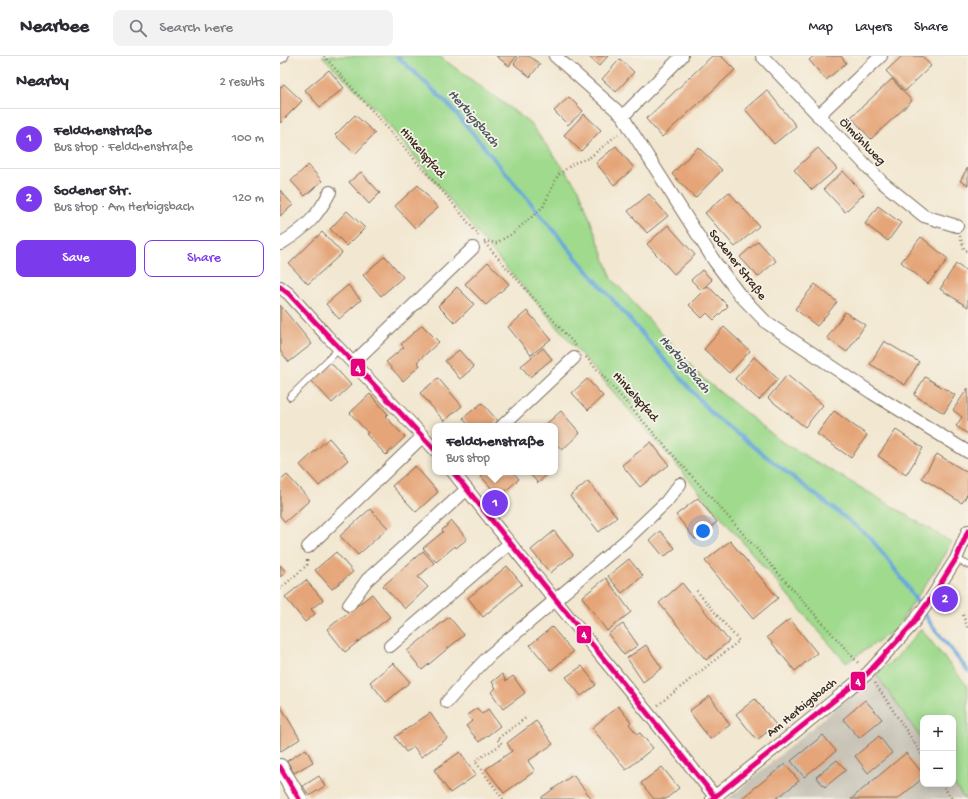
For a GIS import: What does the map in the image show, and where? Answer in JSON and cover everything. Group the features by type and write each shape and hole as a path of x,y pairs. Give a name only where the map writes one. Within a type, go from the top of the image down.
{"street":[{"name":"Sodener Straße","path":"555,56 623,116 715,262 739,294 767,323 872,393 968,452"},
{"path":"623,116 682,56"},
{"name":"Ölmühlweg","path":"762,56 882,182 924,216 957,226"},
{"path":"818,116 881,56"},
{"path":"280,244 309,223 322,208 330,192"},
{"path":"353,363 473,248"},
{"path":"280,286 432,446"},
{"path":"505,423 579,353"},
{"path":"308,547 423,436"},
{"path":"455,475 715,798"},
{"path":"447,702 490,655 625,541 666,502 680,484"},
{"path":"349,604 367,580 467,489"},
{"name":"Am Herbigsbach","path":"715,798 868,673 911,626 932,597 956,558 968,531"},
{"path":"390,646 510,543"},
{"path":"280,767 299,799"}],"lane":[{"path":"290,397 339,349"},
{"path":"956,558 968,565"}],"path":[{"name":"Hinkelspfad","path":"324,56 451,201 483,241 579,353 868,673 920,751"},
{"path":"483,241 496,243 512,234 543,207 558,176 574,164 589,158 612,138 629,127"},
{"path":"964,249 968,251"},
{"path":"280,589 307,565 308,547"},
{"path":"648,713 739,641 696,590"},
{"path":"964,615 968,629"},
{"path":"503,799 475,761 502,744 497,739 527,717"},
{"path":"944,787 952,799"}],"shaded area":[{"path":"876,674 920,737 920,787 956,787 964,798 963,799 728,799"}],"green space":[{"path":"322,56 439,56 529,122 579,189 612,279 701,377 782,442 951,542 945,555 896,629 846,663 491,250 379,113"},
{"path":"921,629 968,687 968,799 963,799 964,798 956,787 956,715 920,715 920,737 876,674 895,659"}],"building":[{"path":"496,56 517,56 509,66"},
{"path":"520,56 529,56 540,64 530,77 514,64"},
{"path":"588,56 608,56 599,66"},
{"path":"712,56 721,56 735,70 662,137 646,119"},
{"path":"814,56 841,56 846,63 826,80 809,60"},
{"path":"902,56 922,56 931,66 905,91 886,71"},
{"path":"620,59 634,72 616,92 602,79"},
{"path":"329,70 344,88 320,107 305,90"},
{"path":"892,79 912,101 871,139 851,117"},
{"path":"284,84 302,101 280,123 280,88"},
{"path":"767,90 796,126 774,144 745,109"},
{"path":"569,97 583,111 568,125 554,111"},
{"path":"584,114 601,130 581,151 564,135"},
{"path":"355,115 375,133 355,154 335,135"},
{"path":"616,146 634,168 614,185 596,163"},
{"path":"698,147 722,170 695,198 672,174"},
{"path":"818,148 837,169 812,190 794,170"},
{"path":"308,165 322,181 305,196 291,181"},
{"path":"968,167 968,185 960,181"},
{"path":"843,171 864,194 845,212 824,189"},
{"path":"361,172 380,193 369,204 349,182"},
{"path":"418,185 438,208 415,228 395,206"},
{"path":"280,190 293,205 280,216"},
{"path":"729,192 759,226 735,247 705,213"},
{"path":"649,194 668,216 647,233 628,211"},
{"path":"878,206 901,223 888,241 865,224"},
{"path":"347,211 365,228 347,246 330,229"},
{"path":"668,225 695,255 674,274 647,244"},
{"path":"322,232 342,253 308,284 289,264"},
{"path":"921,237 948,259 928,284 901,262"},
{"path":"758,241 776,261 758,277 740,257"},
{"path":"385,256 403,277 381,296 363,275"},
{"path":"488,262 509,284 486,305 465,284"},
{"path":"956,264 968,272 968,307 940,289"},
{"path":"702,270 712,280 701,290 691,280"},
{"path":"815,284 837,302 817,326 795,309"},
{"path":"348,285 361,300 339,319 326,304"},
{"path":"708,286 728,306 714,320 707,313 702,318 689,305"},
{"path":"457,287 474,304 455,323 438,306"},
{"path":"280,305 312,344 289,362 280,351"},
{"path":"527,311 551,339 531,355 508,327"},
{"path":"845,312 865,325 847,352 827,338"},
{"path":"422,325 439,342 417,362 420,365 403,381 386,362 404,347 401,344"},
{"path":"724,327 750,351 729,373 704,349"},
{"path":"884,341 919,362 905,385 870,364"},
{"path":"543,348 552,359 530,377 521,366"},
{"path":"459,350 474,367 460,379 445,361"},
{"path":"754,357 778,379 759,400 735,379"},
{"path":"330,362 351,385 332,403 310,379"},
{"path":"787,375 823,405 805,427 768,398"},
{"path":"925,377 955,395 944,413 914,395"},
{"path":"438,378 462,406 444,421 420,393"},
{"path":"587,379 603,396 588,410 572,393"},
{"path":"968,388 968,434 956,426 962,417 953,410"},
{"path":"370,394 388,414 385,416 405,437 386,455 366,434 368,433 350,413"},
{"path":"482,403 498,421 496,423 467,423 463,418"},
{"path":"561,411 580,433 562,450 558,445 558,423 547,423"},
{"path":"834,411 867,435 851,458 817,434"},
{"path":"896,430 923,448 906,475 878,456"},
{"path":"329,438 348,460 319,486 300,465"},
{"path":"651,442 669,465 640,487 622,465"},
{"path":"937,454 968,473 968,493 962,503 922,478"},
{"path":"415,466 438,492 416,512 392,486"},
{"path":"287,475 310,500 285,522 280,516 280,481"},
{"path":"516,475 519,479 499,497 481,476"},
{"path":"531,475 547,475 538,483"},
{"path":"588,481 617,517 599,532 570,496"},
{"path":"698,498 717,522 695,539 676,515"},
{"path":"370,509 388,528 358,555 340,536"},
{"path":"452,521 467,539 456,548 455,546 436,562 423,548 443,532 442,530"},
{"path":"554,531 573,555 550,573 531,550"},
{"path":"660,531 675,548 664,557 650,540"},
{"path":"730,541 778,598 753,619 705,561"},
{"path":"423,551 434,563 418,577 428,587 405,609 383,586"},
{"path":"336,552 353,572 332,589 315,570"},
{"path":"629,559 643,576 622,593 608,576"},
{"path":"280,565 286,572 280,577"},
{"path":"507,566 522,584 483,617 468,598"},
{"path":"606,578 631,612 607,631 582,597"},
{"path":"306,580 323,600 311,609 315,614 305,622 285,597"},
{"path":"682,583 729,641 706,660 659,603"},
{"path":"372,594 390,617 345,652 327,629"},
{"path":"449,617 464,635 422,670 407,651"},
{"path":"790,619 817,653 795,671 767,637"},
{"path":"623,624 638,645 624,655 608,634"},
{"path":"552,627 573,652 551,670 530,645"},
{"path":"646,645 662,668 643,682 627,658"},
{"path":"393,663 410,682 386,702 370,682"},
{"path":"582,666 596,685 581,696 566,677"},
{"path":"502,674 506,681 513,676 525,693 503,709 491,692 496,688 492,682"},
{"path":"710,696 730,725 710,739 689,711"},
{"path":"755,699 776,725 757,740 736,714"},
{"path":"865,700 882,719 859,738 843,719"},
{"path":"280,705 300,739 281,751 280,750"},
{"path":"618,706 631,722 629,724 637,734 640,733 653,748 626,770 592,728"},
{"path":"477,708 482,714 488,709 500,726 479,742 466,726 472,721 467,715"},
{"path":"430,713 448,738 421,757 414,747 406,752 395,737"},
{"path":"536,721 553,744 528,761 535,771 504,793 486,769 512,751 507,743"},
{"path":"823,735 836,751 804,777 791,761"},
{"path":"879,736 892,753 868,773 855,756"},
{"path":"306,749 313,762 294,773 287,761"},
{"path":"460,752 476,775 450,793 434,770"},
{"path":"906,753 920,770 920,781 898,799 851,799"},
{"path":"837,760 846,770 825,787 816,777"},
{"path":"785,764 799,781 776,799 742,798"},
{"path":"662,767 679,788 666,799 654,799 641,783"},
{"path":"573,775 592,799 542,799 542,797"},
{"path":"319,776 325,786 309,796 303,786"}],"waterway":[{"name":"Herbigsbach","path":"397,56 450,106 579,261 713,415 870,537 903,580 931,624 968,671"}],"transit line":[{"name":"4","path":"280,287 289,294 432,447"},
{"name":"4","path":"455,475 715,797"},
{"name":"4","path":"712,799 868,673 911,626 932,597 956,559 968,531"},
{"name":"4","path":"280,767 299,799"}],"place":[{"name":"Feldchenstraße","path":"495,503"},
{"name":"Sodener Str.","path":"945,599"}]}
